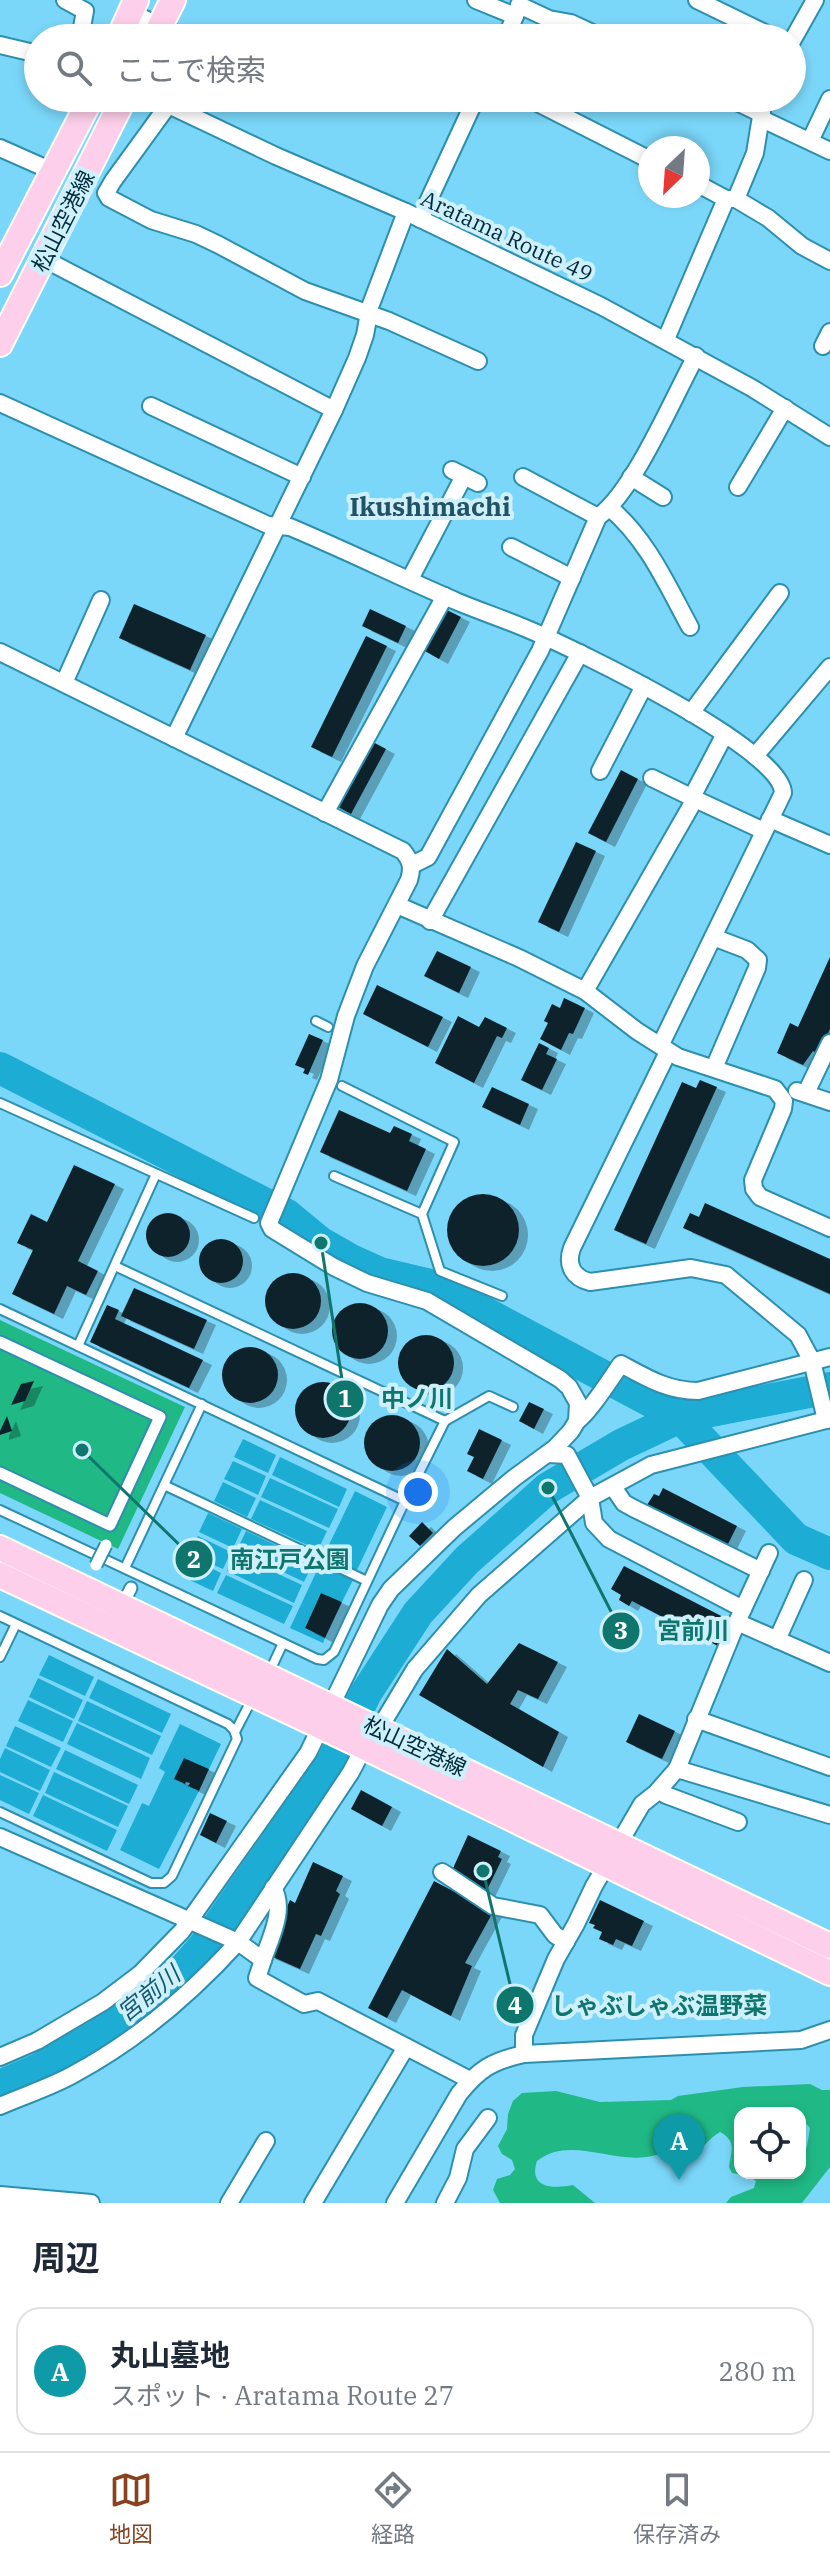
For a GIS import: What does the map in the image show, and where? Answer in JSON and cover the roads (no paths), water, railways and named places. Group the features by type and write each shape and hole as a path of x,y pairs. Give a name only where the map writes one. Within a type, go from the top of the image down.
{"main road":[{"path":"161,24 173,0"},
{"name":"松山空港線","path":"0,274 84,112"},
{"name":"松山空港線","path":"0,344 117,112"},
{"name":"松山空港線","path":"0,1548 126,1597 261,1685"},
{"name":"松山空港線","path":"0,1575 261,1685 614,1853 830,1946"},
{"name":"松山空港線","path":"614,1853 830,1973"}],"street":[{"path":"65,0 85,11 83,24"},
{"path":"476,0 519,7 549,19 573,24"},
{"path":"697,0 746,24"},
{"path":"802,24 815,0"},
{"path":"133,6 150,24"},
{"path":"0,45 24,51"},
{"path":"810,141 830,99"},
{"path":"155,112 106,193 109,198 151,220 196,234 305,291 389,321 478,361"},
{"name":"Aratama Route 49","path":"185,112 413,216 666,339 830,437"},
{"path":"174,738 334,410 357,358 368,314 413,216 469,112"},
{"path":"556,112 638,154"},
{"path":"666,339 755,153 763,112"},
{"path":"766,112 830,151"},
{"path":"0,148 54,172"},
{"path":"88,171 113,181"},
{"path":"710,189 768,218 802,246 830,261"},
{"path":"44,259 334,410"},
{"path":"412,865 428,857 546,637 604,513 631,477 696,356"},
{"path":"151,406 302,477"},
{"path":"738,487 785,408"},
{"path":"0,2106 72,2075 127,2043 172,2007 235,1940 273,1888 351,1772 368,1736 415,1669 479,1595 590,1498 651,1465 826,1417 813,1366 798,1335 726,1275 691,1268 590,1282 575,1274 569,1257 713,937 783,793 779,779 725,734 644,686 580,653 290,527 268,525 2,409"},
{"path":"410,579 465,476"},
{"path":"523,477 604,513 645,547 690,627"},
{"path":"631,477 663,497"},
{"path":"511,547 572,578"},
{"path":"691,713 780,593"},
{"path":"325,813 445,596"},
{"path":"64,683 101,600"},
{"path":"0,652 403,851 412,865 409,880 365,966 328,1027 335,1083 264,1219 272,1229 334,1267 367,1283 427,1301 565,1383 578,1403 577,1421"},
{"path":"430,921 580,653"},
{"path":"755,756 830,667"},
{"path":"600,771 644,686"},
{"path":"585,991 694,798 725,734"},
{"path":"652,778 694,798 830,845"},
{"path":"397,905 519,958 585,991 637,1031 665,1048 767,1085 781,1094 783,1109 753,1180 754,1189 760,1197 830,1228"},
{"path":"713,937 747,950 758,960 714,1068"},
{"path":"806,1093 830,1043"},
{"path":"781,1094 791,1091 806,1093 830,1102"},
{"path":"0,1342 160,1417 110,1525 106,1545 96,1565"},
{"path":"0,2057 71,2023 114,1994 140,1974 182,1931 196,1922 331,1719 380,1605 391,1589 454,1528 564,1440 621,1364 655,1383 680,1391 698,1391 813,1366 830,1357"},
{"path":"548,1454 567,1455 590,1498 594,1523 609,1539 777,1640 830,1663"},
{"path":"0,1473 110,1525"},
{"path":"613,1487 624,1503 761,1571"},
{"path":"524,2054 524,2035 529,2020 556,1959 642,1804 677,1769 769,1553"},
{"path":"777,1640 804,1580"},
{"path":"696,1719 830,1767"},
{"path":"677,1769 830,1815"},
{"path":"659,1790 738,1822"},
{"path":"0,1837 235,1940 263,1960"},
{"path":"442,1872 493,1906 540,1915 555,1935 566,1942"},
{"path":"273,1888 278,1896 278,1911 257,1978 304,2004 318,2001 470,2080"},
{"path":"395,2203 459,2094 470,2080 500,2059 524,2054 801,2040 830,2030"},
{"path":"313,2203 406,2047"},
{"path":"447,2202 458,2178 465,2149 488,2118"},
{"path":"229,2203 266,2141"},
{"path":"0,2195 91,2203"}],"lane":[{"path":"335,1083 454,1142 422,1214 440,1271 502,1296"},
{"path":"0,1103 264,1219"},
{"path":"78,1346 156,1174"},
{"path":"334,1176 422,1214"},
{"path":"115,1266 445,1421"},
{"path":"0,1309 405,1501"},
{"path":"0,1510 319,1660 330,1657 445,1421 489,1396 513,1407"},
{"path":"125,1568 202,1404"},
{"path":"164,1485 367,1581"},
{"path":"0,1616 228,1724 235,1732"},
{"path":"0,1657 16,1624"},
{"path":"0,1812 151,1883 164,1883 172,1876 236,1742 235,1732 283,1643"}],"water":[{"path":"243,1439 276,1455 268,1473 234,1457"},
{"path":"280,1457 347,1489 339,1507 272,1475"},
{"path":"233,1461 266,1476 258,1495 224,1479"},
{"path":"270,1478 338,1509 329,1528 261,1497"},
{"path":"223,1482 256,1498 247,1517 214,1501"},
{"path":"355,1491 387,1507 357,1570 324,1555"},
{"path":"260,1500 327,1531 318,1550 251,1519"},
{"path":"208,1513 242,1529 233,1548 199,1532"},
{"path":"246,1531 313,1563 304,1582 237,1550"},
{"path":"198,1536 231,1552 223,1569 189,1554"},
{"path":"235,1554 302,1585 294,1603 227,1571"},
{"path":"188,1557 221,1573 213,1591 179,1575"},
{"path":"320,1564 353,1580 342,1602 321,1593 305,1628 325,1638 323,1643 290,1628"},
{"path":"226,1575 293,1606 284,1624 217,1593"},
{"path":"49,1655 94,1677 85,1696 39,1675"},
{"path":"38,1678 83,1700 74,1719 29,1697"},
{"path":"98,1679 171,1714 162,1733 89,1698"},
{"path":"28,1700 73,1721 63,1742 18,1721"},
{"path":"87,1701 161,1736 152,1755 78,1721"},
{"path":"77,1723 150,1758 141,1779 67,1744"},
{"path":"180,1724 221,1744 209,1769 184,1758 175,1779 199,1791 159,1869 120,1850 142,1803 149,1806 165,1772 159,1768"},
{"path":"15,1726 61,1748 51,1767 6,1746"},
{"path":"5,1748 50,1770 40,1791 0,1772 0,1759"},
{"path":"65,1750 138,1785 129,1804 56,1769"},
{"path":"54,1772 128,1806 118,1827 45,1793"},
{"path":"0,1775 39,1793 29,1814 0,1800"},
{"path":"43,1795 117,1830 107,1851 33,1816"}],"waterway":[{"path":"0,1068 287,1215 321,1243 349,1259 380,1273 435,1286 680,1417 796,1539 830,1554"},
{"name":"宮前川","path":"0,2086 39,2069 96,2036 173,1981 204,1946 333,1761 366,1693 418,1613 467,1560 548,1488 621,1445 680,1417 830,1388"}],"place":[{"name":"中ノ川","path":"321,1243"},
{"name":"南江戸公園","path":"82,1450"},
{"name":"宮前川","path":"548,1488"},
{"name":"しゃぶしゃぶ温野菜","path":"483,1871"},
{"name":"丸山墓地","path":"679,2180"}],"district":[{"name":"Ikushimachi","path":"430,507"}]}
